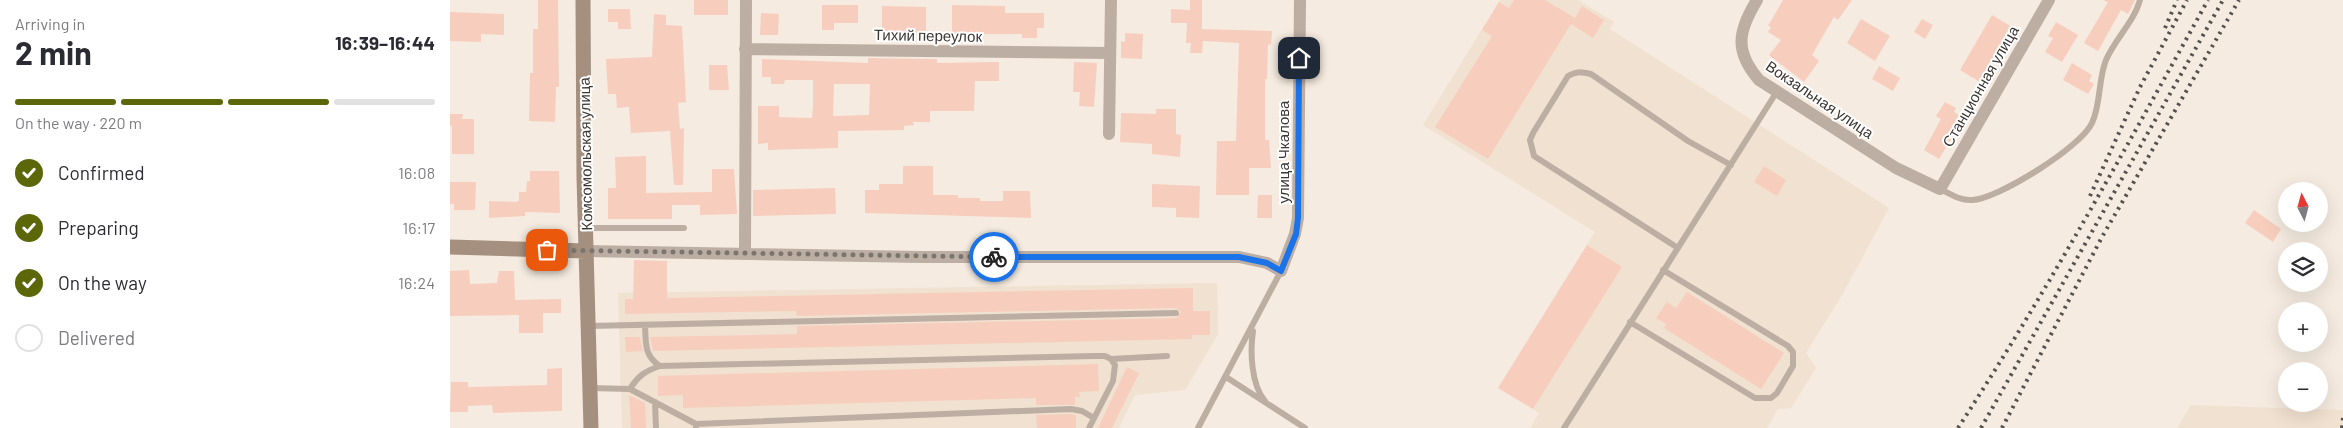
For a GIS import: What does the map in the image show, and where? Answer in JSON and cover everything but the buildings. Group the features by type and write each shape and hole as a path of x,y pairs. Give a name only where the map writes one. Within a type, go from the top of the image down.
{"street":[{"name":"Комсомольская улица","path":"584,0 586,251 591,428"},
{"path":"744,254 746,0"},
{"path":"1109,134 1111,0"},
{"name":"улица Чкалова","path":"1281,271 1296,234 1298,218 1300,0"},
{"name":"Вокзальная улица","path":"1756,0 1743,27 1740,42 1747,66 1759,80 1776,93 1896,168 1940,189"},
{"name":"Станционная улица","path":"1940,189 2049,0"},
{"name":"Тихий переулок","path":"745,50 1110,53"},
{"path":"450,247 744,254 1087,258 1239,257 1267,263 1281,271"}],"lane":[{"path":"1940,189 1962,199 1975,200 1982,198 2024,178 2055,158 2083,136 2093,122 2106,60 2140,0"},
{"path":"1678,248 1534,156 1530,140 1568,76 1582,72 1591,74 1671,131 1731,164"},
{"path":"1564,428 1776,93"},
{"path":"586,228 684,228"},
{"path":"1630,322 1755,398 1771,398 1776,393 1793,366 1793,352 1788,346 1663,270"},
{"path":"1198,428 1256,323 1281,271"},
{"path":"589,326 1176,313"},
{"path":"1256,323 1252,339 1255,376 1259,392 1268,404"},
{"path":"645,326 646,349 650,360 660,366"},
{"path":"630,389 638,376 646,370 660,366 1095,356 1105,356 1111,359 1167,356"},
{"path":"1089,428 1116,373 1115,365 1111,359"},
{"path":"1226,377 1305,428"},
{"path":"590,388 630,389 696,426 1071,409 1082,411 1094,418"},
{"path":"655,402 656,428"}],"shaded area":[{"path":"1500,0 1578,0 1614,22 1610,29 1889,208 1842,295 1806,353 1816,368 1791,408 1778,409 1767,428 1530,428 1539,413 1498,388 1595,232 1423,125"},
{"path":"1217,283 1218,334 1185,390 1135,395 1119,428 622,428 618,293"},
{"path":"2191,405 2278,408 2278,412 2328,412 2328,410 2343,410 2343,428 2177,428"}],"railway":[{"path":"2165,28 2177,0"},
{"path":"2090,196 2140,87 2187,0"},
{"path":"1958,428 2056,270 2208,0"},
{"path":"1981,428 2223,0"},
{"path":"2002,428 2102,237 2239,0"},
{"path":"2342,428 2343,418"}],"way so far":[{"path":"547,250 994,257"}],"route":[{"path":"994,257 1239,257 1255,259 1281,271 1296,234 1298,218 1299,58"}]}
